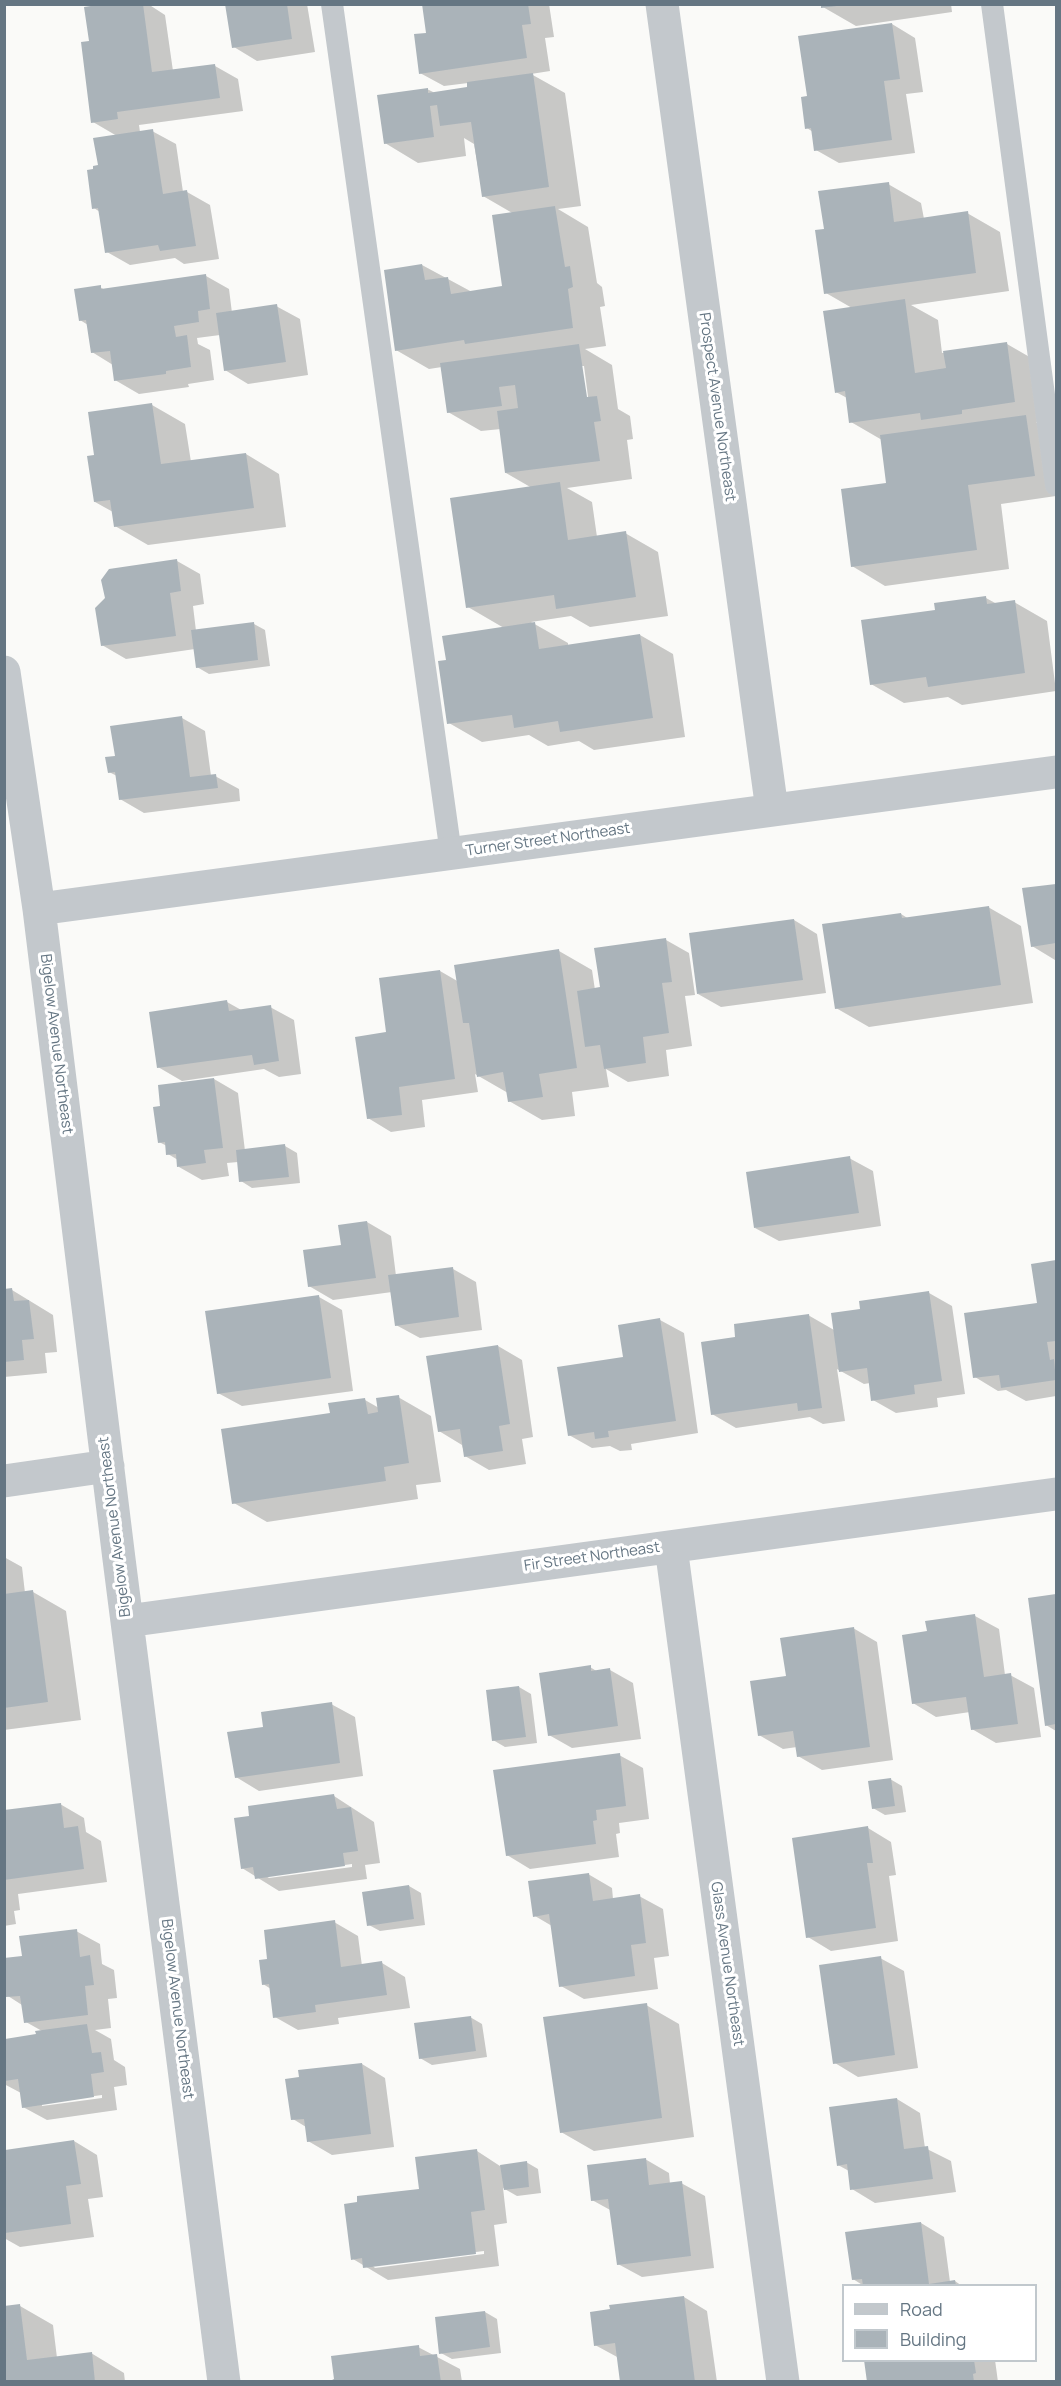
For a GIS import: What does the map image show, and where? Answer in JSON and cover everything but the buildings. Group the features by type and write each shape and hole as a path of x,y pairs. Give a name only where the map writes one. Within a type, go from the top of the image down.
{"street":[{"name":"Prospect Avenue Northeast","path":"662,4 772,810"},
{"name":"Bigelow Avenue Northeast","path":"4,672 39,909 224,2382"},
{"name":"Turner Street Northeast","path":"39,909 1056,772"},
{"path":"4,1481 108,1466"},
{"name":"Fir Street Northeast","path":"127,1621 1056,1494"},
{"name":"Glass Avenue Northeast","path":"671,1547 783,2382"}],"lane":[{"path":"332,4 451,854"},
{"path":"992,4 1056,485"}]}
